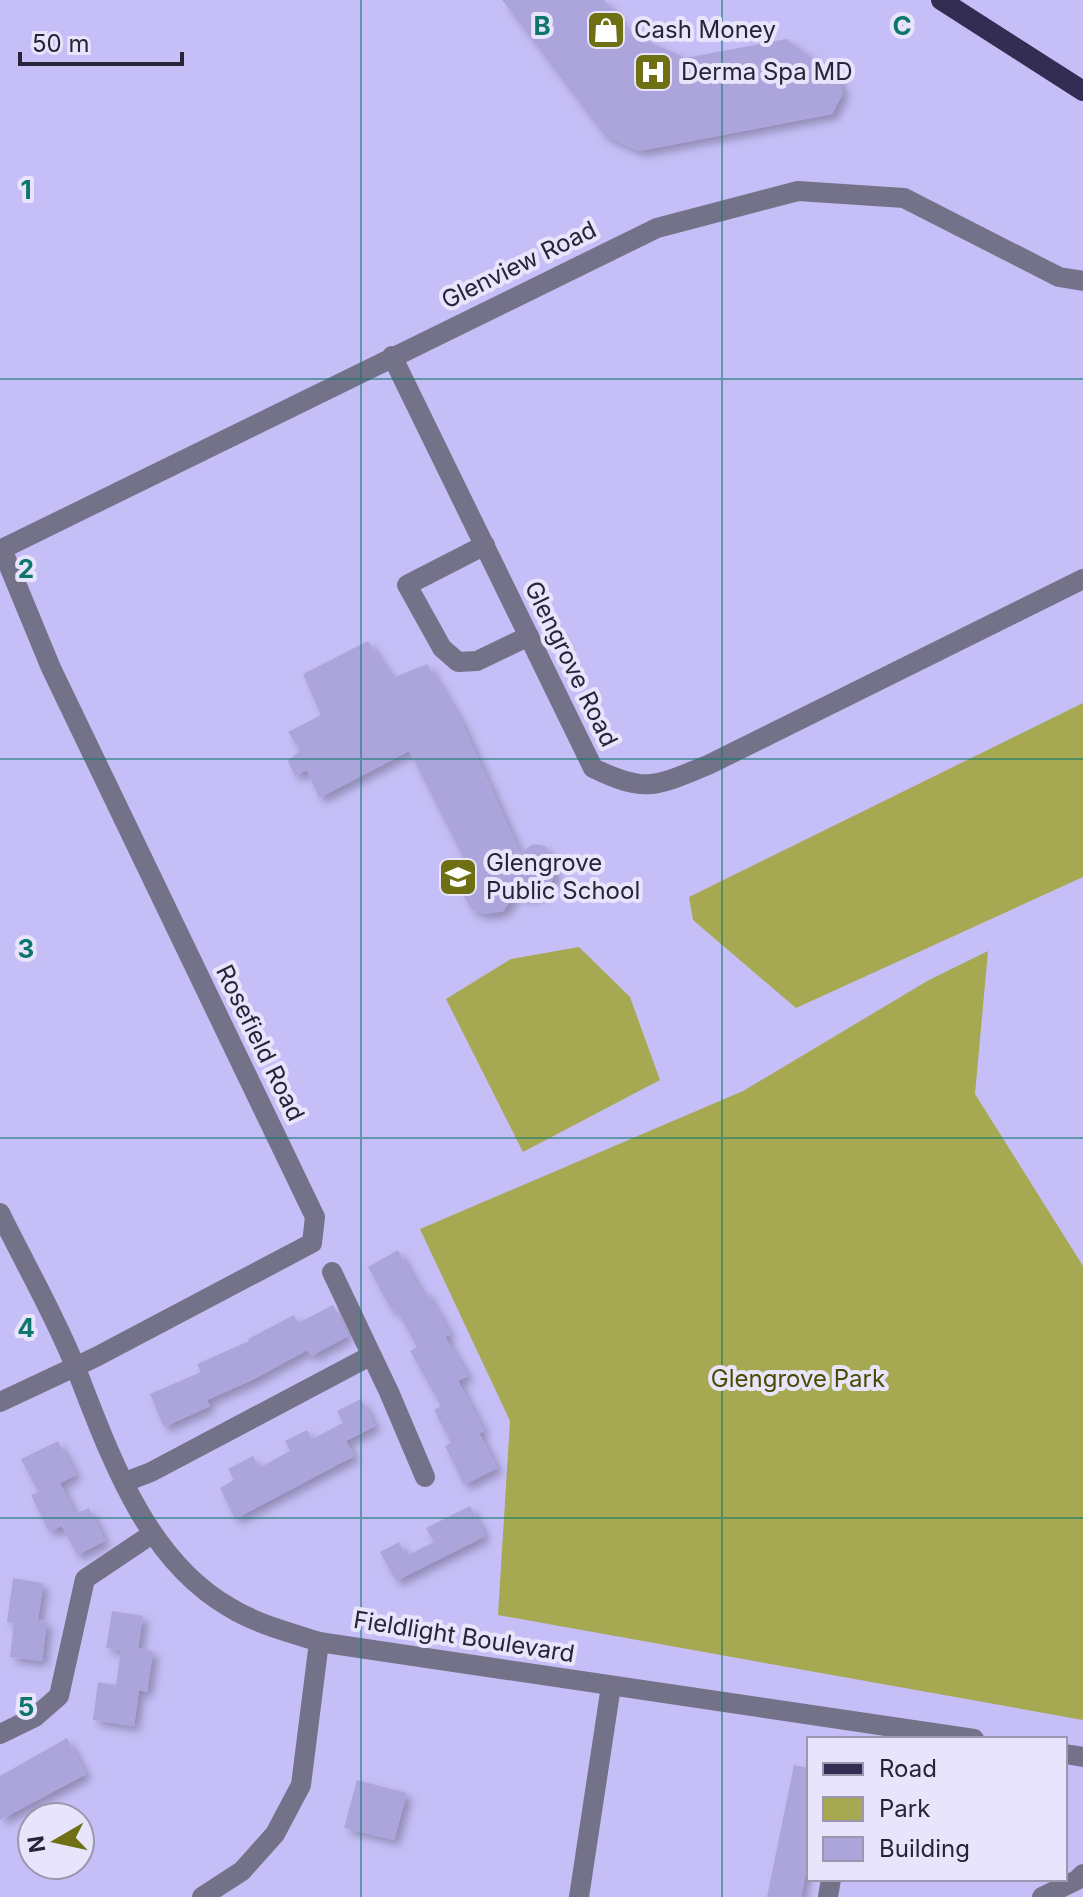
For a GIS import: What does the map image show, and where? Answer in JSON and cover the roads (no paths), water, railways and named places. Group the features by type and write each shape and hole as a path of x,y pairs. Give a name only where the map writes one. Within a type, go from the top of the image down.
{"main road":[{"path":"941,0 1083,91"}],"street":[{"name":"Glenview Road","path":"1,549 657,228 798,191 904,198 1059,277 1083,281"},
{"name":"Glengrove Road","path":"392,356 593,768 624,783 656,785 708,765 1083,579"},
{"path":"485,545 407,585 442,648 458,662 477,661 529,636"},
{"name":"Rosefield Road","path":"0,1402 96,1357 312,1243 315,1217 51,668 1,549"},
{"name":"Fieldlight Boulevard","path":"0,1213 75,1365 84,1395 152,1534 186,1573 228,1607 268,1625 319,1642 494,1666 858,1730 948,1737"},
{"path":"332,1272 425,1477"},
{"path":"125,1482 151,1472 370,1356"},
{"path":"0,1734 35,1717 59,1696 85,1579 152,1534"},
{"path":"202,1897 242,1871 275,1834 301,1785 319,1642"},
{"path":"579,1897 611,1686"},
{"path":"1042,1897 1083,1874"}],"place":[{"name":"Cash Money","path":"606,30"},
{"name":"Derma Spa MD","path":"653,72"},
{"name":"Glengrove Public School","path":"458,877"}],"park label":[{"name":"Glengrove Park","path":"798,1379"}]}
